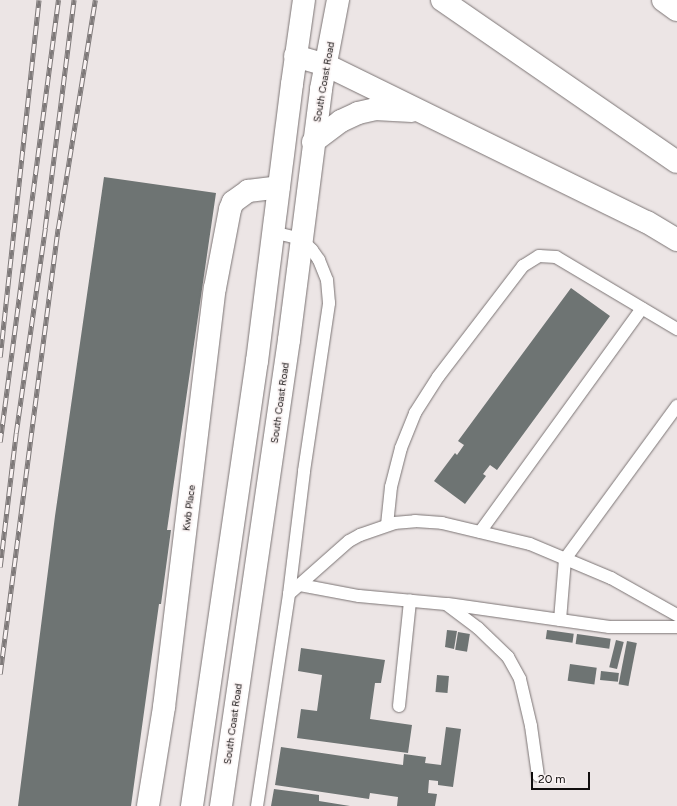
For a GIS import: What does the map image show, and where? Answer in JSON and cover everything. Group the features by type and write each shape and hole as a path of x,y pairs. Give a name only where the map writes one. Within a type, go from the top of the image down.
{"main road":[{"path":"192,806 257,361 295,56 304,0"},
{"name":"South Coast Road","path":"221,806 289,340 320,89 338,0"},
{"path":"442,0 677,162"},
{"path":"663,0 677,10"},
{"path":"295,56 326,65 647,222 677,240"},
{"path":"313,142 341,121 358,113 375,109 419,111"},
{"name":"Kwb Place","path":"148,806 164,707 215,288 230,209 233,202 248,191 278,187"}],"lane":[{"path":"257,806 289,594 304,471 329,303 327,280 319,260 302,239 273,232"},
{"path":"387,525 390,487 401,448 415,413 438,377 523,266 539,256 556,257 677,329"},
{"path":"480,532 642,308"},
{"path":"560,620 566,559 677,406"},
{"path":"289,594 349,542 371,530 387,525 415,521 442,523 530,544 611,578 677,615"},
{"path":"300,585 359,596 446,604 609,627 677,627"},
{"path":"399,706 410,601"},
{"path":"446,604 478,628 508,657 514,667 520,679 531,726 538,776"}],"building":[{"path":"104,177 216,193 167,530 171,530 161,604 159,604 131,806 18,806 55,516"},
{"path":"571,288 610,316 497,470 490,465 483,474 486,476 465,504 434,481 455,453 457,455 464,445 458,441"},
{"path":"447,630 457,631 454,649 445,647"},
{"path":"547,630 574,634 572,643 546,639"},
{"path":"458,632 470,634 467,652 455,650"},
{"path":"577,634 611,639 609,649 576,644"},
{"path":"616,640 624,642 617,669 609,667"},
{"path":"627,641 637,643 628,686 619,684"},
{"path":"301,648 385,660 381,683 375,683 370,719 412,725 408,753 297,738 301,709 317,711 322,675 298,671"},
{"path":"570,664 597,668 594,685 568,681"},
{"path":"601,671 619,673 618,682 600,680"},
{"path":"437,675 449,676 447,693 436,692"},
{"path":"446,727 461,729 453,787 438,785 438,781 429,780 428,793 437,794 435,806 397,806 398,797 370,793 369,799 275,785 281,747 403,765 404,754 426,757 425,763 441,765"},
{"path":"274,789 319,795 319,801 350,806 271,806"}],"railway":[{"path":"0,357 39,0"},
{"path":"0,442 58,0"},
{"path":"0,567 16,433 45,228 74,0"},
{"path":"0,674 58,229 95,0"}]}
